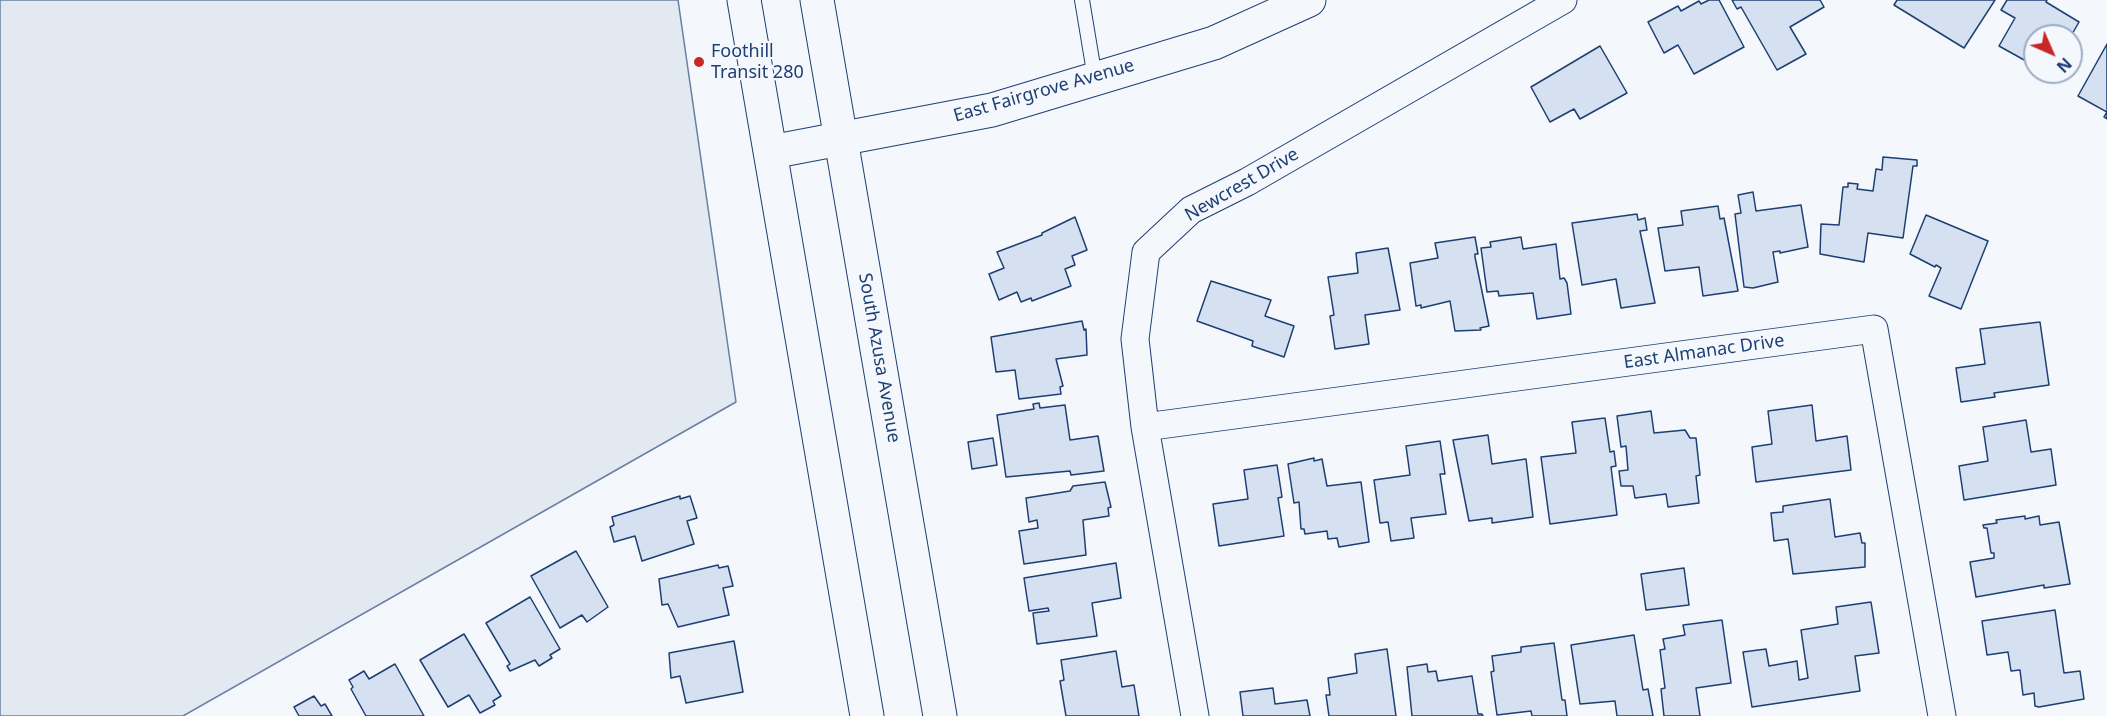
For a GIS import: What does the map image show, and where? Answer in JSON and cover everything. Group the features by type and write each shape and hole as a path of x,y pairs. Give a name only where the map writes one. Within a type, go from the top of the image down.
{"main road":[{"path":"744,0 867,716"},
{"name":"South Azusa Avenue","path":"817,0 940,716"},
{"name":"East Fairgrove Avenue","path":"771,152 992,110 1214,43 1309,0"}],"street":[{"name":"Newcrest Drive","path":"1195,716 1144,427 1135,339 1146,252 1191,210 1247,182 1563,0"},
{"name":"East Almanac Drive","path":"1144,427 1874,329 1942,716"}],"lane":[{"path":"1082,0 1095,78"}],"shaded area":[{"path":"0,0 678,0 736,402 183,716 0,716"}],"building":[{"path":"1709,0 1719,0 1744,47 1694,74 1678,45 1664,53 1648,22 1678,6 1681,11 1699,1 1701,4"},
{"path":"1732,0 1820,0 1824,7 1790,27 1806,54 1777,70 1741,7 1737,9"},
{"path":"1897,0 1995,0 1964,48 1894,5"},
{"path":"2007,0 2047,0 2046,2 2079,22 2078,24 2023,24 2023,59 1999,46 2015,18 2001,10"},
{"path":"2107,44 2107,112 2078,96"},
{"path":"1600,46 1627,93 1580,119 1574,109 1550,122 1531,87"},
{"path":"1883,157 1917,160 1917,166 1913,166 1903,238 1868,233 1864,262 1820,254 1821,224 1839,225 1843,187 1848,187 1848,183 1858,184 1857,189 1873,191 1876,169 1882,170"},
{"path":"1753,192 1756,211 1801,205 1808,247 1780,253 1780,251 1773,252 1778,282 1753,288 1744,287 1735,214 1741,213 1738,195"},
{"path":"1718,206 1720,219 1724,218 1738,291 1703,296 1699,267 1665,271 1658,228 1683,225 1681,211"},
{"path":"1637,214 1638,220 1645,218 1647,230 1640,231 1655,303 1621,308 1616,279 1582,285 1572,223"},
{"path":"1926,215 1988,241 1961,309 1929,296 1941,268 1910,254"},
{"path":"1075,217 1087,250 1072,256 1075,265 1065,269 1071,286 1032,301 1031,298 1021,302 1017,292 999,300 989,274 1004,268 997,252 1042,235"},
{"path":"1475,237 1478,254 1475,254 1475,257 1489,326 1480,328 1481,330 1455,331 1450,301 1421,308 1421,305 1416,306 1410,263 1438,258 1435,243"},
{"path":"1521,237 1523,249 1556,244 1560,279 1564,278 1567,283 1571,314 1537,319 1533,293 1499,296 1498,291 1487,292 1481,248 1491,247 1490,242"},
{"path":"1388,248 1400,310 1365,315 1369,344 1335,349 1330,316 1334,315 1328,277 1358,273 1356,253"},
{"path":"1211,281 1271,300 1265,316 1294,326 1284,357 1252,346 1253,341 1197,321"},
{"path":"1082,321 1084,330 1086,329 1087,355 1056,359 1063,386 1060,387 1061,394 1019,399 1015,370 996,372 991,337"},
{"path":"2040,322 2049,385 1994,393 1995,397 1961,402 1956,368 1985,364 1980,329"},
{"path":"1039,403 1040,408 1065,405 1070,440 1098,436 1104,471 1071,475 1070,471 1006,477 997,415 1034,409 1033,404"},
{"path":"1812,405 1816,441 1847,436 1851,470 1756,482 1752,447 1772,444 1768,411"},
{"path":"1651,411 1654,433 1685,430 1690,438 1696,438 1700,475 1696,476 1699,503 1668,507 1666,494 1635,498 1633,486 1621,486 1619,471 1628,470 1626,446 1621,447 1617,416"},
{"path":"1605,418 1610,452 1614,451 1616,466 1611,467 1617,515 1550,524 1541,457 1576,453 1572,422"},
{"path":"2026,420 2031,452 2051,449 2056,485 1964,500 1959,466 1988,461 1983,427"},
{"path":"1488,435 1492,464 1526,459 1533,517 1492,523 1492,518 1469,521 1453,440"},
{"path":"993,438 997,465 972,469 968,442"},
{"path":"1440,441 1445,474 1440,474 1446,514 1411,518 1414,538 1391,541 1388,522 1380,523 1374,480 1410,475 1406,446"},
{"path":"1314,458 1314,461 1322,459 1327,486 1361,482 1369,542 1339,547 1337,538 1328,539 1327,531 1305,534 1304,529 1301,529 1299,502 1294,503 1288,464"},
{"path":"1277,465 1282,497 1278,498 1284,536 1219,546 1213,504 1248,499 1244,470"},
{"path":"1105,482 1111,507 1108,508 1109,516 1083,520 1086,555 1024,564 1019,531 1038,528 1037,520 1029,522 1026,498 1070,491 1073,486"},
{"path":"680,496 680,499 690,496 697,518 687,521 694,544 642,561 635,536 614,542 610,527 614,525 612,517"},
{"path":"1830,499 1835,537 1860,533 1862,543 1865,543 1865,567 1793,574 1788,539 1774,541 1771,513 1783,512 1783,506"},
{"path":"2025,516 2025,519 2039,516 2040,525 2059,522 2070,584 2044,588 2044,585 1976,597 1970,562 1994,558 1987,528 1983,525 1997,523 1996,520"},
{"path":"576,551 608,607 587,622 582,615 560,628 531,576"},
{"path":"1116,563 1121,598 1092,603 1097,636 1037,644 1033,613 1049,611 1048,608 1029,611 1024,578"},
{"path":"718,565 719,568 728,566 733,586 723,588 729,615 678,627 668,604 662,605 659,579"},
{"path":"1684,568 1689,605 1646,610 1641,574"},
{"path":"530,597 560,649 550,655 552,658 539,666 535,660 510,671 507,666 510,664 486,623"},
{"path":"1871,602 1879,653 1855,656 1860,691 1752,707 1743,652 1766,649 1769,666 1797,661 1799,680 1808,678 1801,630 1838,624 1836,607"},
{"path":"2055,610 2064,673 2080,671 2084,699 2039,707 2035,706 2034,693 2023,695 2020,670 2011,671 2008,652 1987,655 1982,621"},
{"path":"1722,620 1731,683 1696,688 1700,716 1664,716 1661,689 1665,688 1660,650 1665,649 1663,639 1685,635 1683,625"},
{"path":"464,634 501,696 493,701 495,705 480,713 469,695 448,707 420,660"},
{"path":"1634,635 1643,690 1648,689 1653,716 1617,716 1615,701 1580,704 1571,645"},
{"path":"734,641 743,692 686,703 680,676 671,678 669,653"},
{"path":"1554,643 1562,700 1565,700 1567,716 1532,716 1531,711 1497,715 1491,672 1494,671 1492,656 1521,652 1521,647"},
{"path":"1387,649 1396,716 1329,716 1326,695 1330,695 1328,678 1357,673 1355,654"},
{"path":"1116,651 1122,687 1134,685 1139,716 1066,716 1060,681 1064,680 1061,660"},
{"path":"395,664 424,716 366,716 351,689 353,687 349,680 364,671 369,679"},
{"path":"1427,664 1428,672 1436,671 1438,681 1472,676 1478,714 1483,716 1412,716 1407,667"},
{"path":"1273,688 1275,704 1307,700 1310,716 1243,716 1240,692"},
{"path":"314,696 321,706 325,704 332,716 299,716 294,707"}],"place":[{"name":"Foothill Transit 280","path":"699,62"}]}
